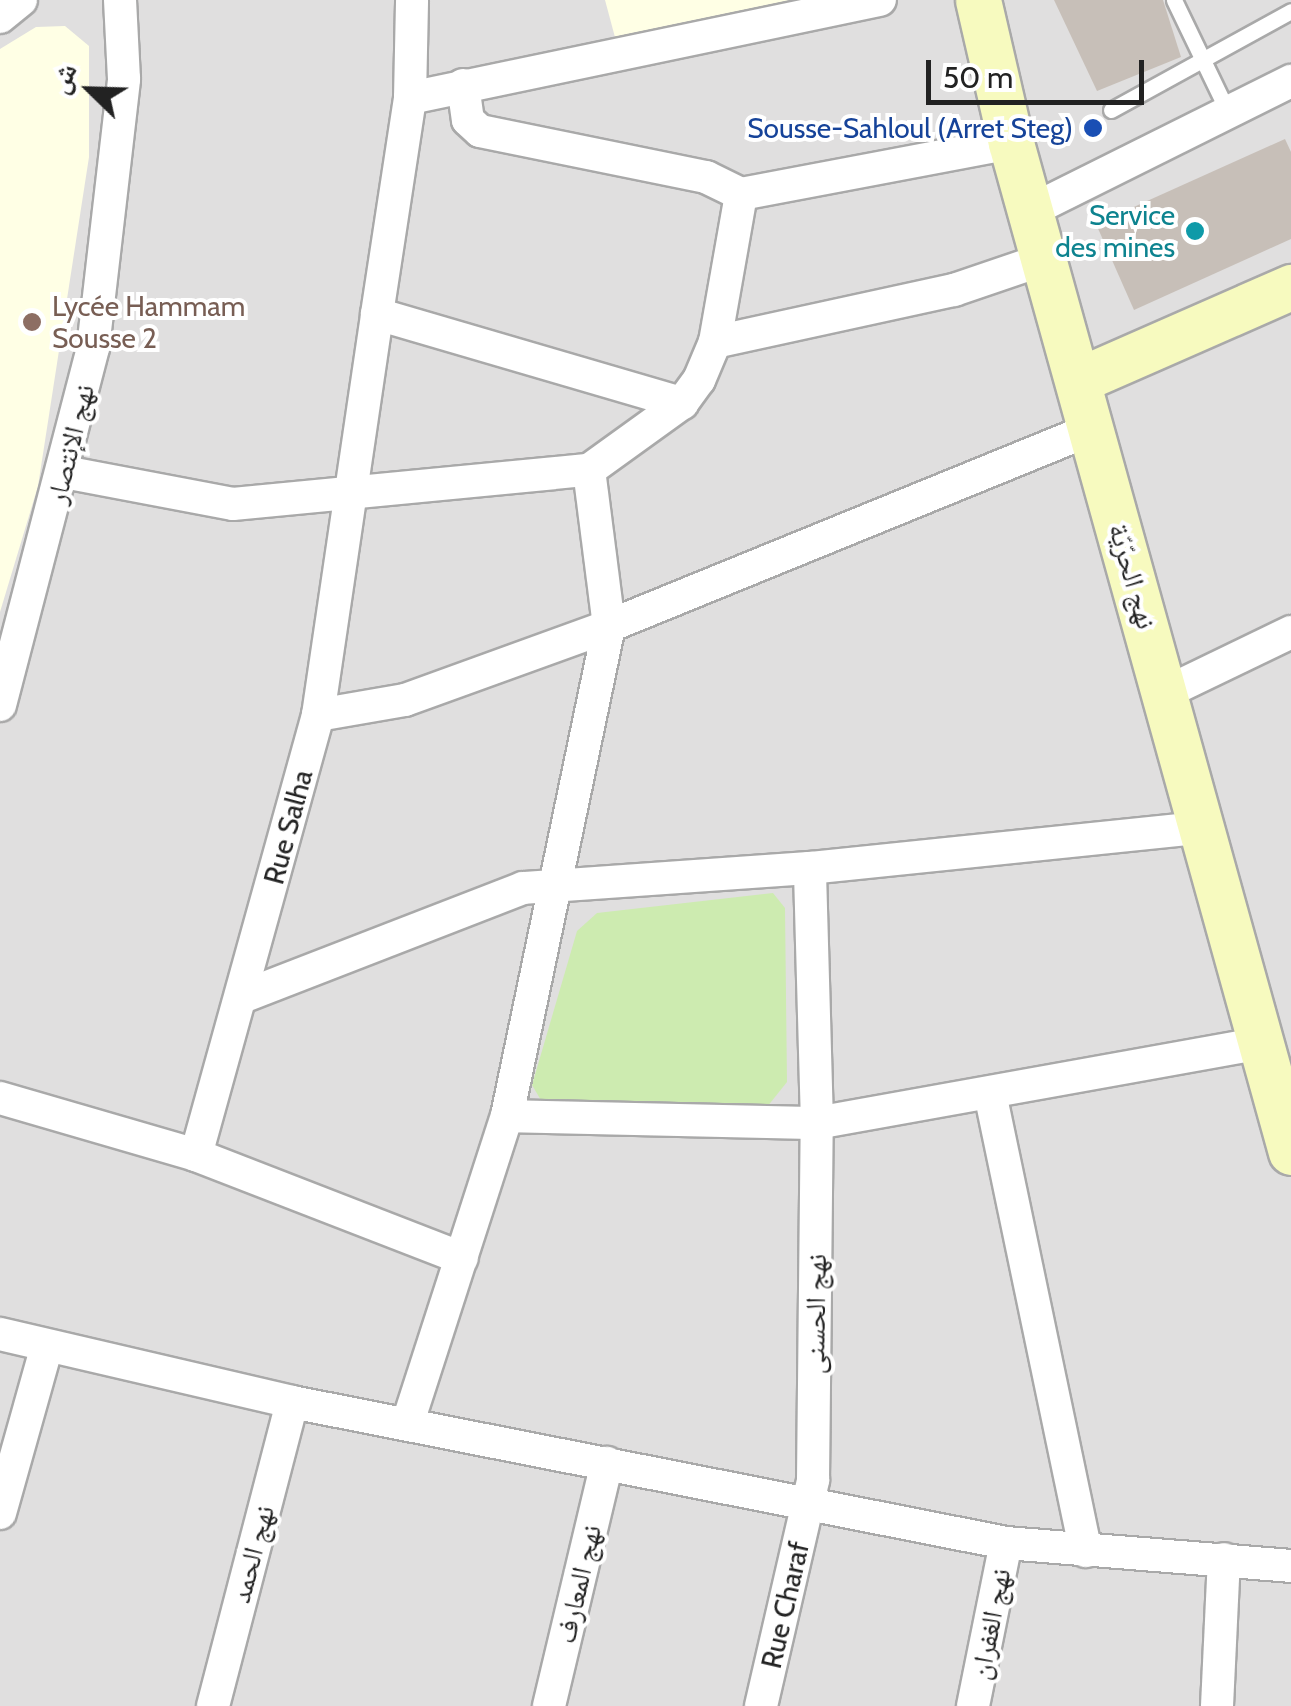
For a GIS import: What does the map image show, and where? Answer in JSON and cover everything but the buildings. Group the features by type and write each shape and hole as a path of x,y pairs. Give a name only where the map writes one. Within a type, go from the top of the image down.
{"main road":[{"name":"نهج الحرّيّة","path":"978,0 1011,143 1291,1152"},
{"path":"1079,380 1291,287"}],"street":[{"path":"0,17 22,0"},
{"name":"نهج الإنتصار","path":"0,704 64,472 93,348 124,79 120,0"},
{"name":"Rue Salha","path":"196,1155 318,715 410,98 412,0"},
{"path":"410,98 880,0"},
{"path":"463,86 468,120 480,130 706,177 741,194 1011,143"},
{"path":"1030,211 1228,112 1288,90"},
{"path":"64,472 233,504 590,470 682,402 715,342 741,194"},
{"path":"715,342 954,290 1045,259"},
{"path":"377,314 682,402"},
{"path":"318,715 406,700 609,626 1092,429"},
{"path":"408,1422 507,1116 609,626 590,470"},
{"path":"1166,692 1291,632"},
{"path":"242,997 485,900 557,884 810,868 1200,828"},
{"name":"نهج الحسنى","path":"808,1504 818,1123 810,868"},
{"path":"507,1116 818,1123 1263,1043"},
{"path":"990,1094 1086,1551"},
{"path":"0,1098 196,1155 462,1258"},
{"path":"0,1334 46,1349 292,1402 1006,1543 1291,1566"},
{"path":"0,1513 46,1349"},
{"name":"نهج الحمد","path":"213,1706 292,1402"},
{"name":"نهج المعارف","path":"550,1706 607,1463"},
{"name":"Rue Charaf","path":"761,1706 808,1504"},
{"name":"نهج الغفران","path":"974,1706 1006,1543"},
{"path":"1217,1706 1224,1560"}],"lane":[{"path":"1174,0 1228,112"},
{"path":"1111,110 1291,10"}],"shaded area":[{"path":"0,0 1291,0 1291,1706 0,1706"},
{"path":"605,0 816,0 616,41"},
{"name":"Lycée Hammam Sousse 2","path":"65,26 89,46 89,157 38,486 0,612 0,49 36,27"}],"green space":[{"path":"773,893 785,908 787,1082 767,1107 542,1102 532,1085 577,931 597,913"}],"place":[{"name":"Sousse-Sahloul (Arret Steg)","path":"1093,128"},
{"name":"Service des mines","path":"1195,231"},
{"name":"Lycée Hammam Sousse 2","path":"32,322"}]}
